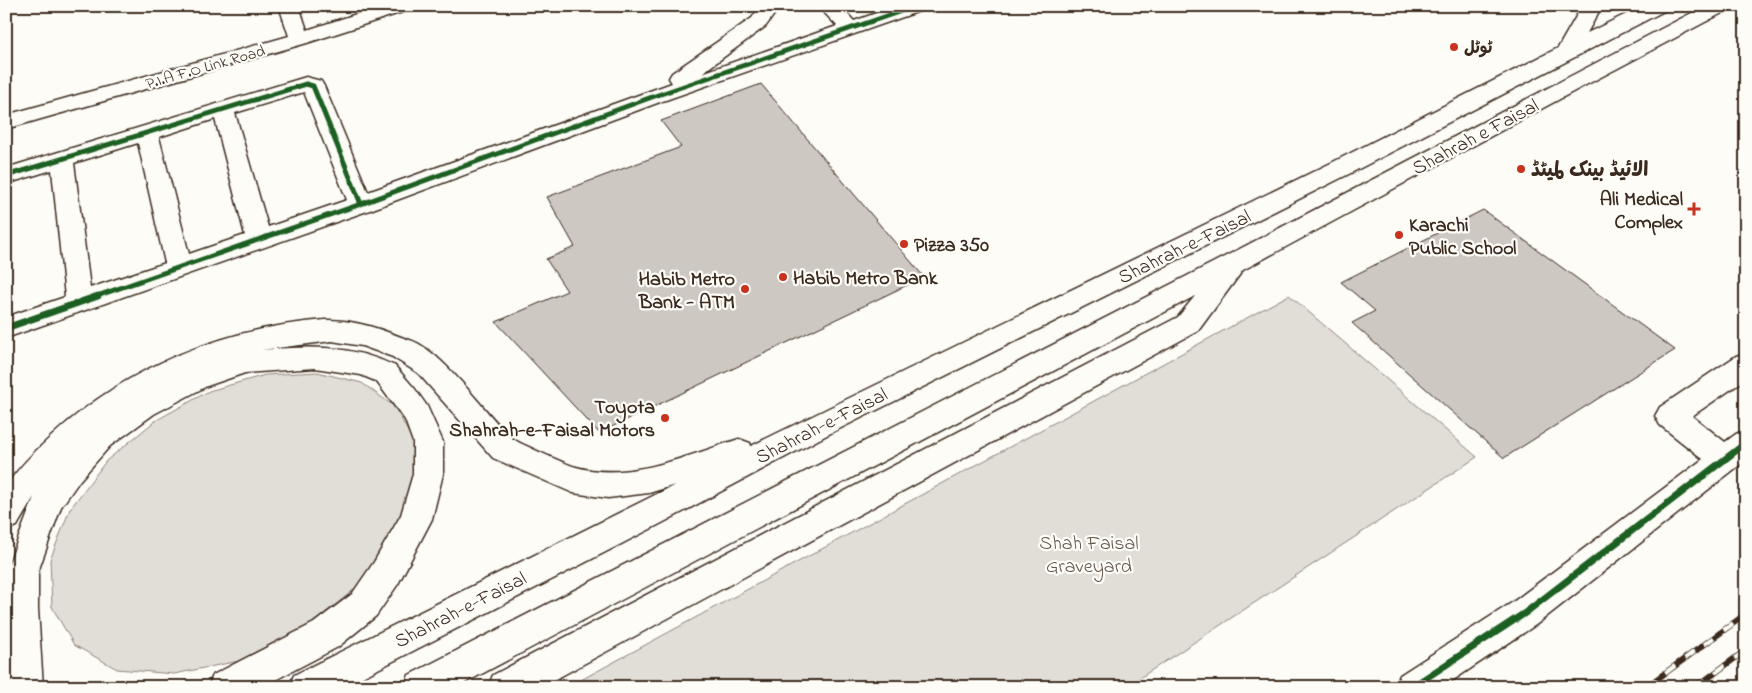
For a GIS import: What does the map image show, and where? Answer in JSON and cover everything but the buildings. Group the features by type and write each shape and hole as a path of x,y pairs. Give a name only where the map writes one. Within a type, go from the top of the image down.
{"main road":[{"path":"289,6 300,39"},
{"name":"P.I.A F.O Link Road","path":"6,122 300,39 402,6"},
{"path":"652,97 759,22 770,6"},
{"path":"828,6 850,29"},
{"path":"6,328 360,204 652,97 916,6"},
{"path":"1564,55 1592,6"},
{"name":"Shahrah e Faisal","path":"1339,169 1659,6"},
{"name":"Shahrah e Faisal","path":"1237,262 1717,8"},
{"path":"6,176 306,84 313,86 360,204"},
{"path":"223,109 259,240"},
{"path":"147,132 179,268"},
{"path":"62,158 79,303"},
{"name":"Shahrah-e-Faisal","path":"306,687 651,514 815,427 1339,169"},
{"path":"505,687 1188,324 1237,262"},
{"name":"Shahrah-e-Faisal","path":"421,687 1237,262"},
{"path":"6,516 20,491 52,454 85,424 125,396 169,371 210,353 254,339 335,331 369,336 395,362 405,397 417,415 428,442 428,474 416,519 386,573 364,604 326,635 225,687"},
{"path":"25,687 21,609 22,572 48,500 69,471 100,437 144,406 197,378 244,362 315,357 366,365 395,362 428,365 504,449 573,480 608,485 649,480 815,427"},
{"path":"1412,687 1525,613 1735,451 1670,416 1746,364"}],"green space":[{"name":"Shah Faisal Graveyard","path":"1289,295 1477,457 1126,687 568,687"},
{"path":"317,372 362,383 395,407 414,443 414,488 394,538 355,589 302,631 239,661 174,674 117,669 74,645 52,607 50,560 70,509 106,461 155,421 209,391 265,375"}],"railway":[{"path":"1646,687 1746,614"},
{"path":"1696,687 1746,650"}],"cycle path":[{"path":"6,328 361,204 652,97 916,6"},
{"path":"6,176 306,84 313,86 361,204"},
{"path":"1412,687 1525,613 1746,443"}],"place":[{"name":"ٹوٹل","path":"1454,47"},
{"name":"الائیڈ بینک لمیٹڈ","path":"1521,169"},
{"name":"Ali Medical Complex","path":"1694,209"},
{"name":"Karachi Public School","path":"1399,235"},
{"name":"Pizza 350","path":"904,244"},
{"name":"Habib Metro Bank","path":"783,277"},
{"name":"Habib Metro Bank - ATM","path":"745,289"},
{"name":"Toyota Shahrah-e-Faisal Motors","path":"665,418"}]}
